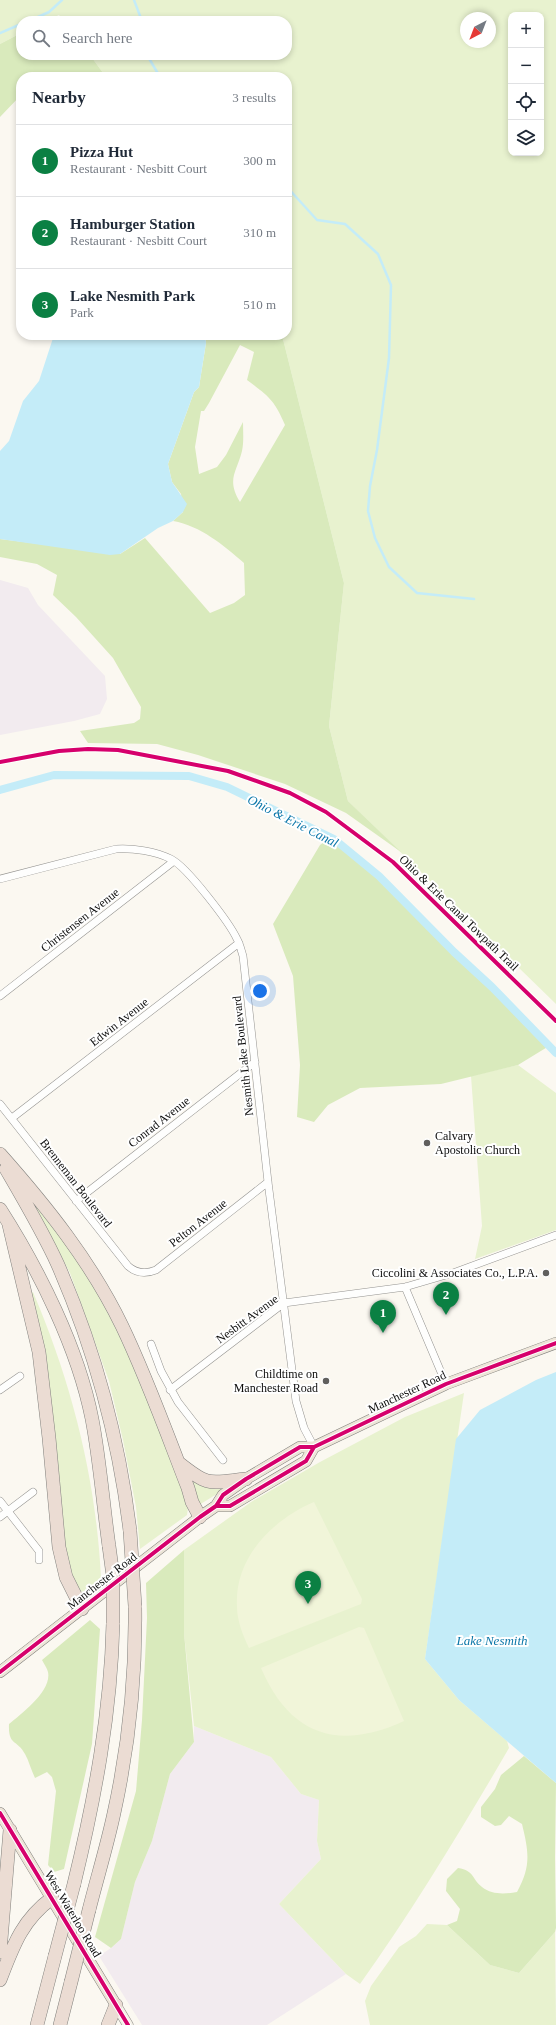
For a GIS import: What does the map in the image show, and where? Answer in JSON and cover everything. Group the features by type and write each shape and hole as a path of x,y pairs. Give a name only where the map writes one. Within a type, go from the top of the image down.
{"highway":[{"path":"0,1154 45,1205 75,1247 122,1326 178,1462 192,1502 200,1517"},
{"path":"0,1159 33,1216 58,1265 83,1327 104,1395 117,1447 130,1531 136,1606 132,1703 123,1766 114,1814 60,2025"},
{"path":"0,1209 44,1288 68,1338 92,1419 113,1576 112,1661 104,1738 97,1782 74,1884 37,2025"},
{"path":"9,1225 38,1352 61,1558 66,1578 82,1609"},
{"path":"178,1462 196,1477 211,1483 246,1479"},
{"path":"0,1952 10,1830"},
{"path":"0,1980 14,1945 26,1922 34,1912 52,1898"},
{"path":"108,2025 116,2005"}],"main road":[{"name":"Manchester Road","path":"0,1672 216,1506 223,1495 246,1479 300,1447 314,1447 446,1384 556,1343"},
{"name":"Manchester Road","path":"216,1506 230,1506 306,1461 314,1447"},
{"name":"West Waterloo Road","path":"0,1813 128,2025"}],"street":[{"name":"Nesmith Lake Boulevard","path":"0,878 116,849 133,849 164,856 174,861 193,878 233,931 243,956 268,1182 296,1401 304,1428 314,1447"},
{"name":"Christensen Avenue","path":"0,996 174,861"},
{"name":"Edwin Avenue","path":"12,1118 239,943"},
{"name":"Conrad Avenue","path":"76,1200 255,1062"},
{"name":"Brenneman Boulevard","path":"0,1104 128,1266 138,1272"},
{"name":"Pelton Avenue","path":"138,1272 150,1273 156,1270 268,1182"},
{"name":"Nesbitt Avenue","path":"170,1390 284,1303 405,1287 460,1271 556,1235"},
{"path":"405,1287 446,1384"},
{"path":"151,1344 170,1390 223,1460"},
{"path":"0,1390 20,1376"},
{"path":"0,1517 33,1492"},
{"path":"0,1501 7,1512 39,1551 39,1560"}],"shaded area":[{"path":"0,580 28,588 38,605 105,676 107,699 100,714 74,721 0,735"},
{"path":"194,1726 271,1757 301,1794 319,1800 317,1841 321,1859 279,1904 346,1974 267,2025 142,2025 99,1956 121,1939 135,1882 152,1841 170,1774 194,1742"}],"green space":[{"path":"0,0 556,0 556,1004 348,801 329,726 344,583 283,340 292,340 292,72 102,72 94,60 292,60 292,16 16,16 16,36 0,44"},
{"path":"16,36 16,60 94,60 102,72 16,72 16,100 0,117 0,44"},
{"path":"206,340 283,340 344,583 329,726 348,801 401,852 346,813 285,784 198,755 157,744 88,743 80,731 134,723 140,719 141,707 113,658 76,617 53,595 57,575 37,564 0,557 0,539 120,554 145,538 210,613 234,603 245,595 244,563 211,537 193,527 173,521 183,512 181,494 172,482 168,464 194,392 199,387","holes":["240,345 254,352 247,380 270,399 285,425 240,502 236,494 233,481 243,448 243,422 226,455 217,467 199,474 195,447 201,411 204,411 209,403"]},
{"path":"331,837 416,912 549,1046 518,1065 441,1084 360,1088 328,1105 314,1122 297,1117 300,1065 293,976 273,924 320,845"},
{"path":"518,1065 556,1093 556,1230 475,1259 482,1226 471,1076"},
{"path":"37,1204 88,1276 117,1330 166,1442 189,1500 187,1515 140,1549 136,1507 123,1440 109,1381 70,1273 35,1206"},
{"path":"33,1292 59,1361 80,1432 88,1468 94,1504 101,1578 86,1591 80,1592 74,1585 64,1543 31,1293"},
{"path":"464,1393 425,1659 459,1700 507,1741 509,1748 437,1868 360,1984 346,1974 279,1904 321,1859 317,1841 319,1800 301,1794 271,1757 194,1726 184,1633 184,1550 251,1502 320,1462 405,1417"},
{"path":"189,1477 225,1489 199,1505"},
{"path":"314,1502 362,1599 361,1604 249,1648 241,1628 237,1612 238,1589 242,1572 249,1557 270,1530 284,1519"},
{"path":"184,1550 184,1633 194,1742 170,1774 152,1841 135,1882 121,1939 111,1948 95,1937 136,1791 142,1720 147,1618 146,1583"},
{"path":"90,1620 100,1629 92,1744 64,1869 54,1872 48,1865 56,1791 52,1777 47,1772 35,1778 25,1754 10,1736 9,1724 41,1694 45,1687 48,1679 48,1672 42,1660"},
{"path":"359,1627 364,1628 404,1721 380,1730 358,1735 338,1735 319,1731 302,1723 286,1709 273,1691 261,1668"},
{"path":"524,1756 556,1783 556,1928 555,1932 519,1973 490,1965 447,1925 457,1921 460,1909 446,1891 447,1879 458,1868 470,1873 486,1890 494,1893 517,1892 522,1883 527,1867 527,1851 522,1824 509,1816 501,1825 495,1826 481,1817 481,1807 495,1789 501,1775"},
{"path":"427,1924 447,1925 490,1965 519,1973 555,1932 556,2025 370,2025 365,2001 371,1986 399,1947 416,1936"}],"water":[{"path":"52,340 206,340 199,387 194,392 168,464 172,482 187,504 183,512 173,521 158,528 120,554 110,555 0,539 0,451 9,441 23,401 39,381"},
{"name":"Lake Nesmith","path":"556,1372 556,1783 459,1700 425,1659 456,1439 480,1410 536,1380"}],"waterway":[{"path":"40,16 49,12 62,0"},
{"path":"134,0 140,16"},
{"path":"0,33 16,26"},
{"path":"150,60 157,72"},
{"path":"292,192 317,220 345,224 378,254 391,285 389,358 377,450 370,486 368,511 375,538 389,567 417,593 474,599"},
{"name":"Ohio & Erie Canal","path":"0,790 54,775 189,776 227,787 334,839 379,876 454,952 492,987 556,1053"}],"cycle path":[{"name":"Ohio & Erie Canal Towpath Trail","path":"0,762 59,751 88,749 118,750 228,771 290,793 326,812 393,862 556,1021"},
{"path":"0,1672 216,1506 223,1495 246,1479 300,1447 314,1447 446,1384 556,1343"},
{"path":"216,1506 230,1506 306,1461 314,1447"},
{"path":"0,1813 128,2025"}],"place":[{"name":"Calvary Apostolic Church","path":"427,1143"},
{"name":"Ciccolini & Associates Co., L.P.A.","path":"546,1273"},
{"name":"Hamburger Station","path":"446,1315"},
{"name":"Pizza Hut","path":"383,1333"},
{"name":"Childtime on Manchester Road","path":"326,1381"},
{"name":"Lake Nesmith Park","path":"308,1604"}]}
